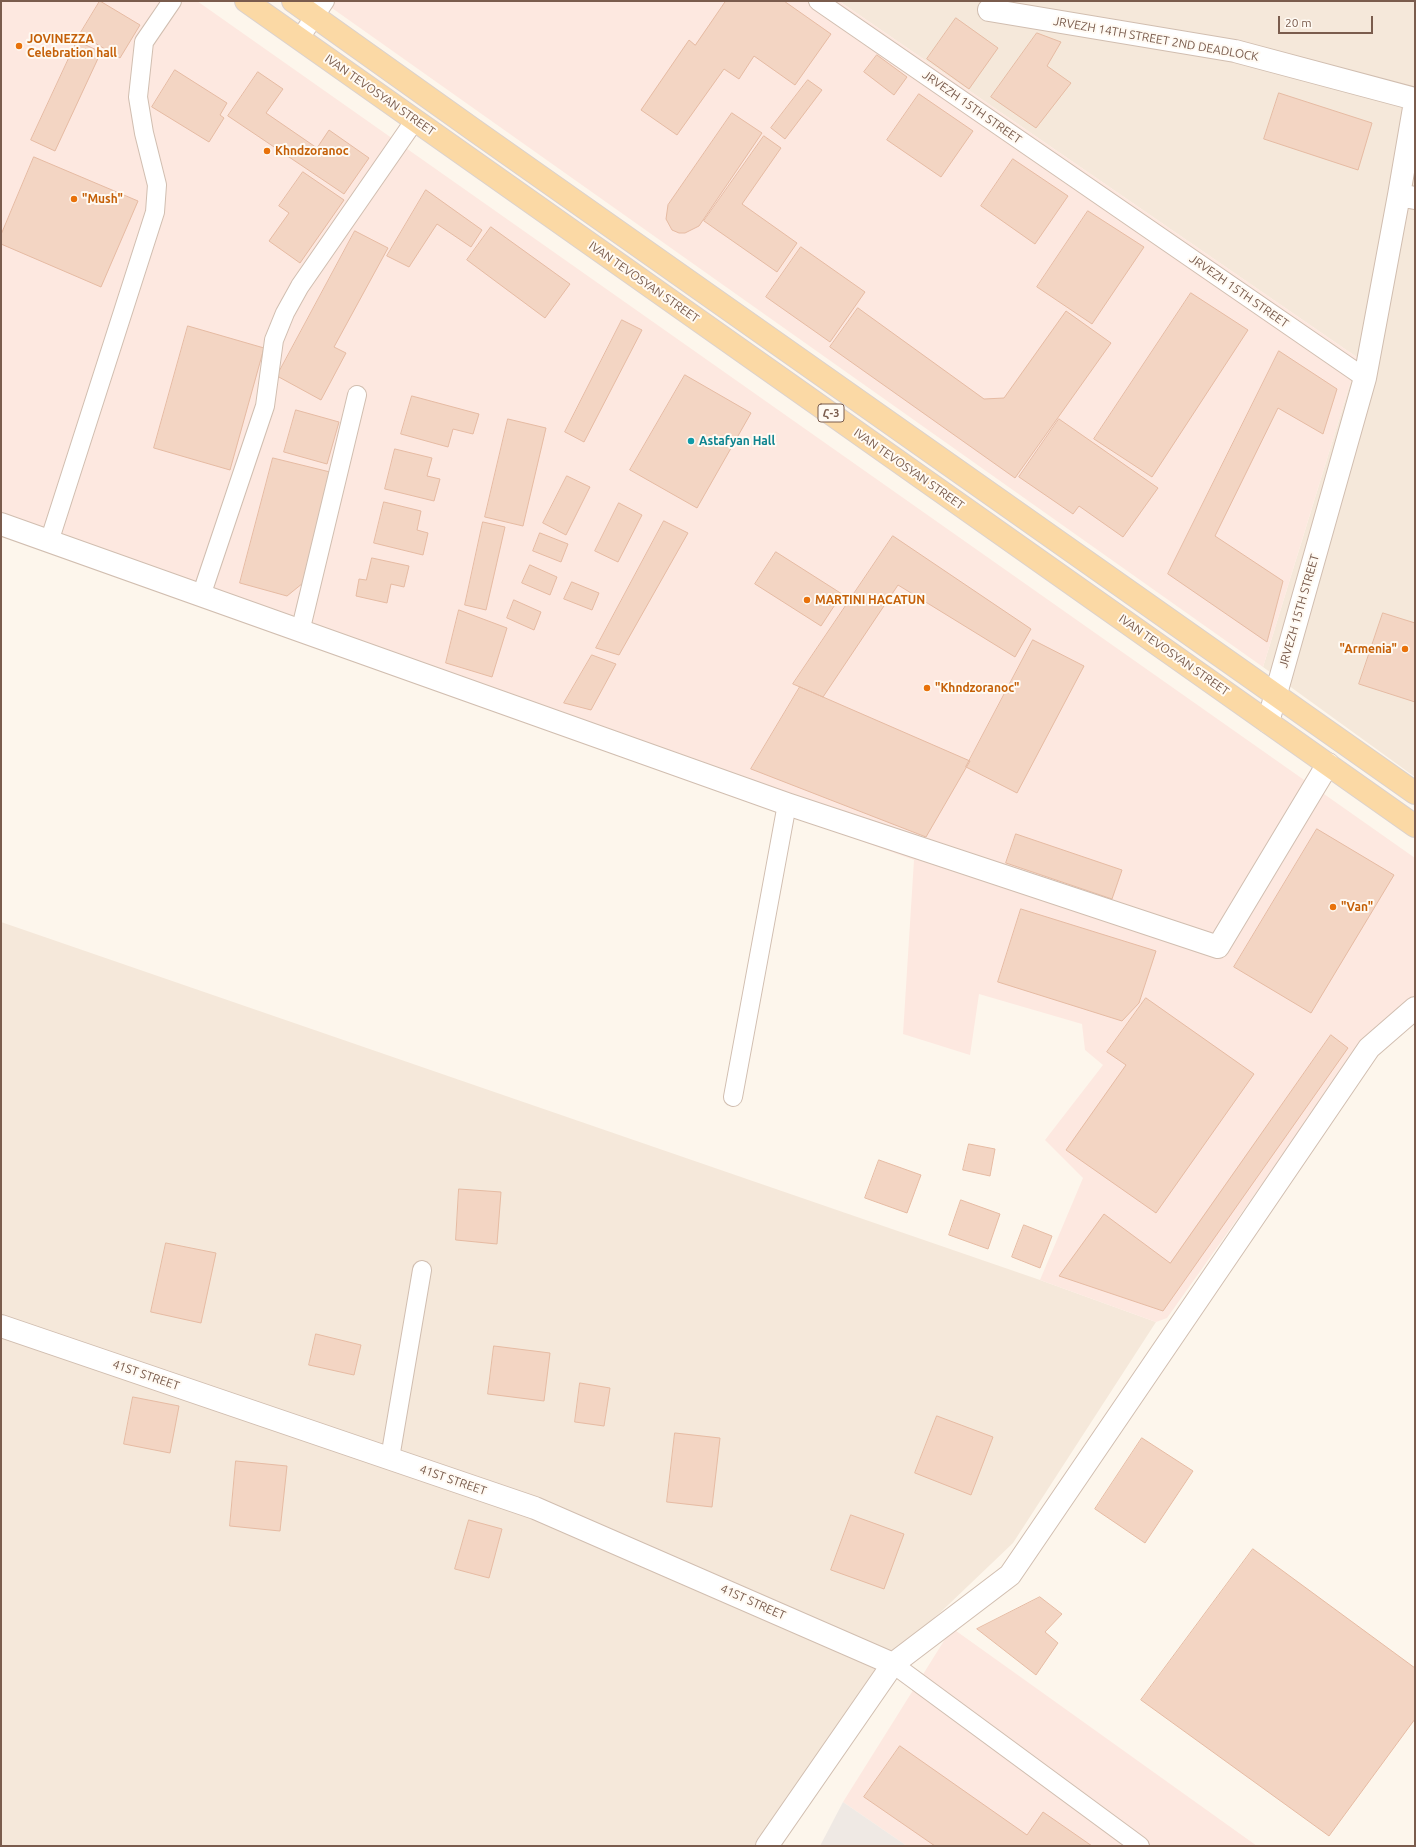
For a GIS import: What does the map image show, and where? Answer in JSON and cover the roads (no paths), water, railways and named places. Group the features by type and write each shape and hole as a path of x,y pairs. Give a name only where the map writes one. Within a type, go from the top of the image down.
{"main road":[{"name":"IVAN TEVOSYAN STREET","path":"246,1 1415,826"},
{"name":"Հ-3","path":"293,1 320,8 500,149 1415,793"}],"street":[{"name":"JRVEZH 14TH STREET 2ND DEADLOCK","path":"989,10 1235,51 1415,100"},
{"path":"1365,378 1407,196 1415,100"},
{"name":"JRVEZH 15TH STREET","path":"1268,722 1365,378"},
{"path":"1,524 300,632 787,804 1218,947 1328,764"},
{"path":"767,1846 894,1664 1010,1575 1369,1048 1415,1008"},
{"name":"41ST STREET","path":"1,1326 535,1508 894,1664"}],"lane":[{"path":"49,542 155,212 157,185 144,133 138,97 144,42 172,1"},
{"name":"JRVEZH 15TH STREET","path":"818,1 1365,378"},
{"path":"300,38 320,8"},
{"path":"201,596 264,406 274,340 285,313 300,286 415,120"},
{"path":"300,632 357,395"},
{"path":"733,1097 787,804"},
{"path":"390,1458 422,1270"},
{"path":"894,1664 1140,1846"}],"place":[{"name":"JOVINEZZA Celebration hall","path":"19,46"},
{"name":"Khndzoranoc","path":"267,151"},
{"name":"\"Mush\"","path":"74,199"},
{"name":"Astafyan Hall","path":"691,441"},
{"name":"MARTINI HACATUN","path":"807,600"},
{"name":"\"Armenia\"","path":"1405,649"},
{"name":"\"Khndzoranoc\"","path":"927,688"},
{"name":"\"Van\"","path":"1333,907"}]}
